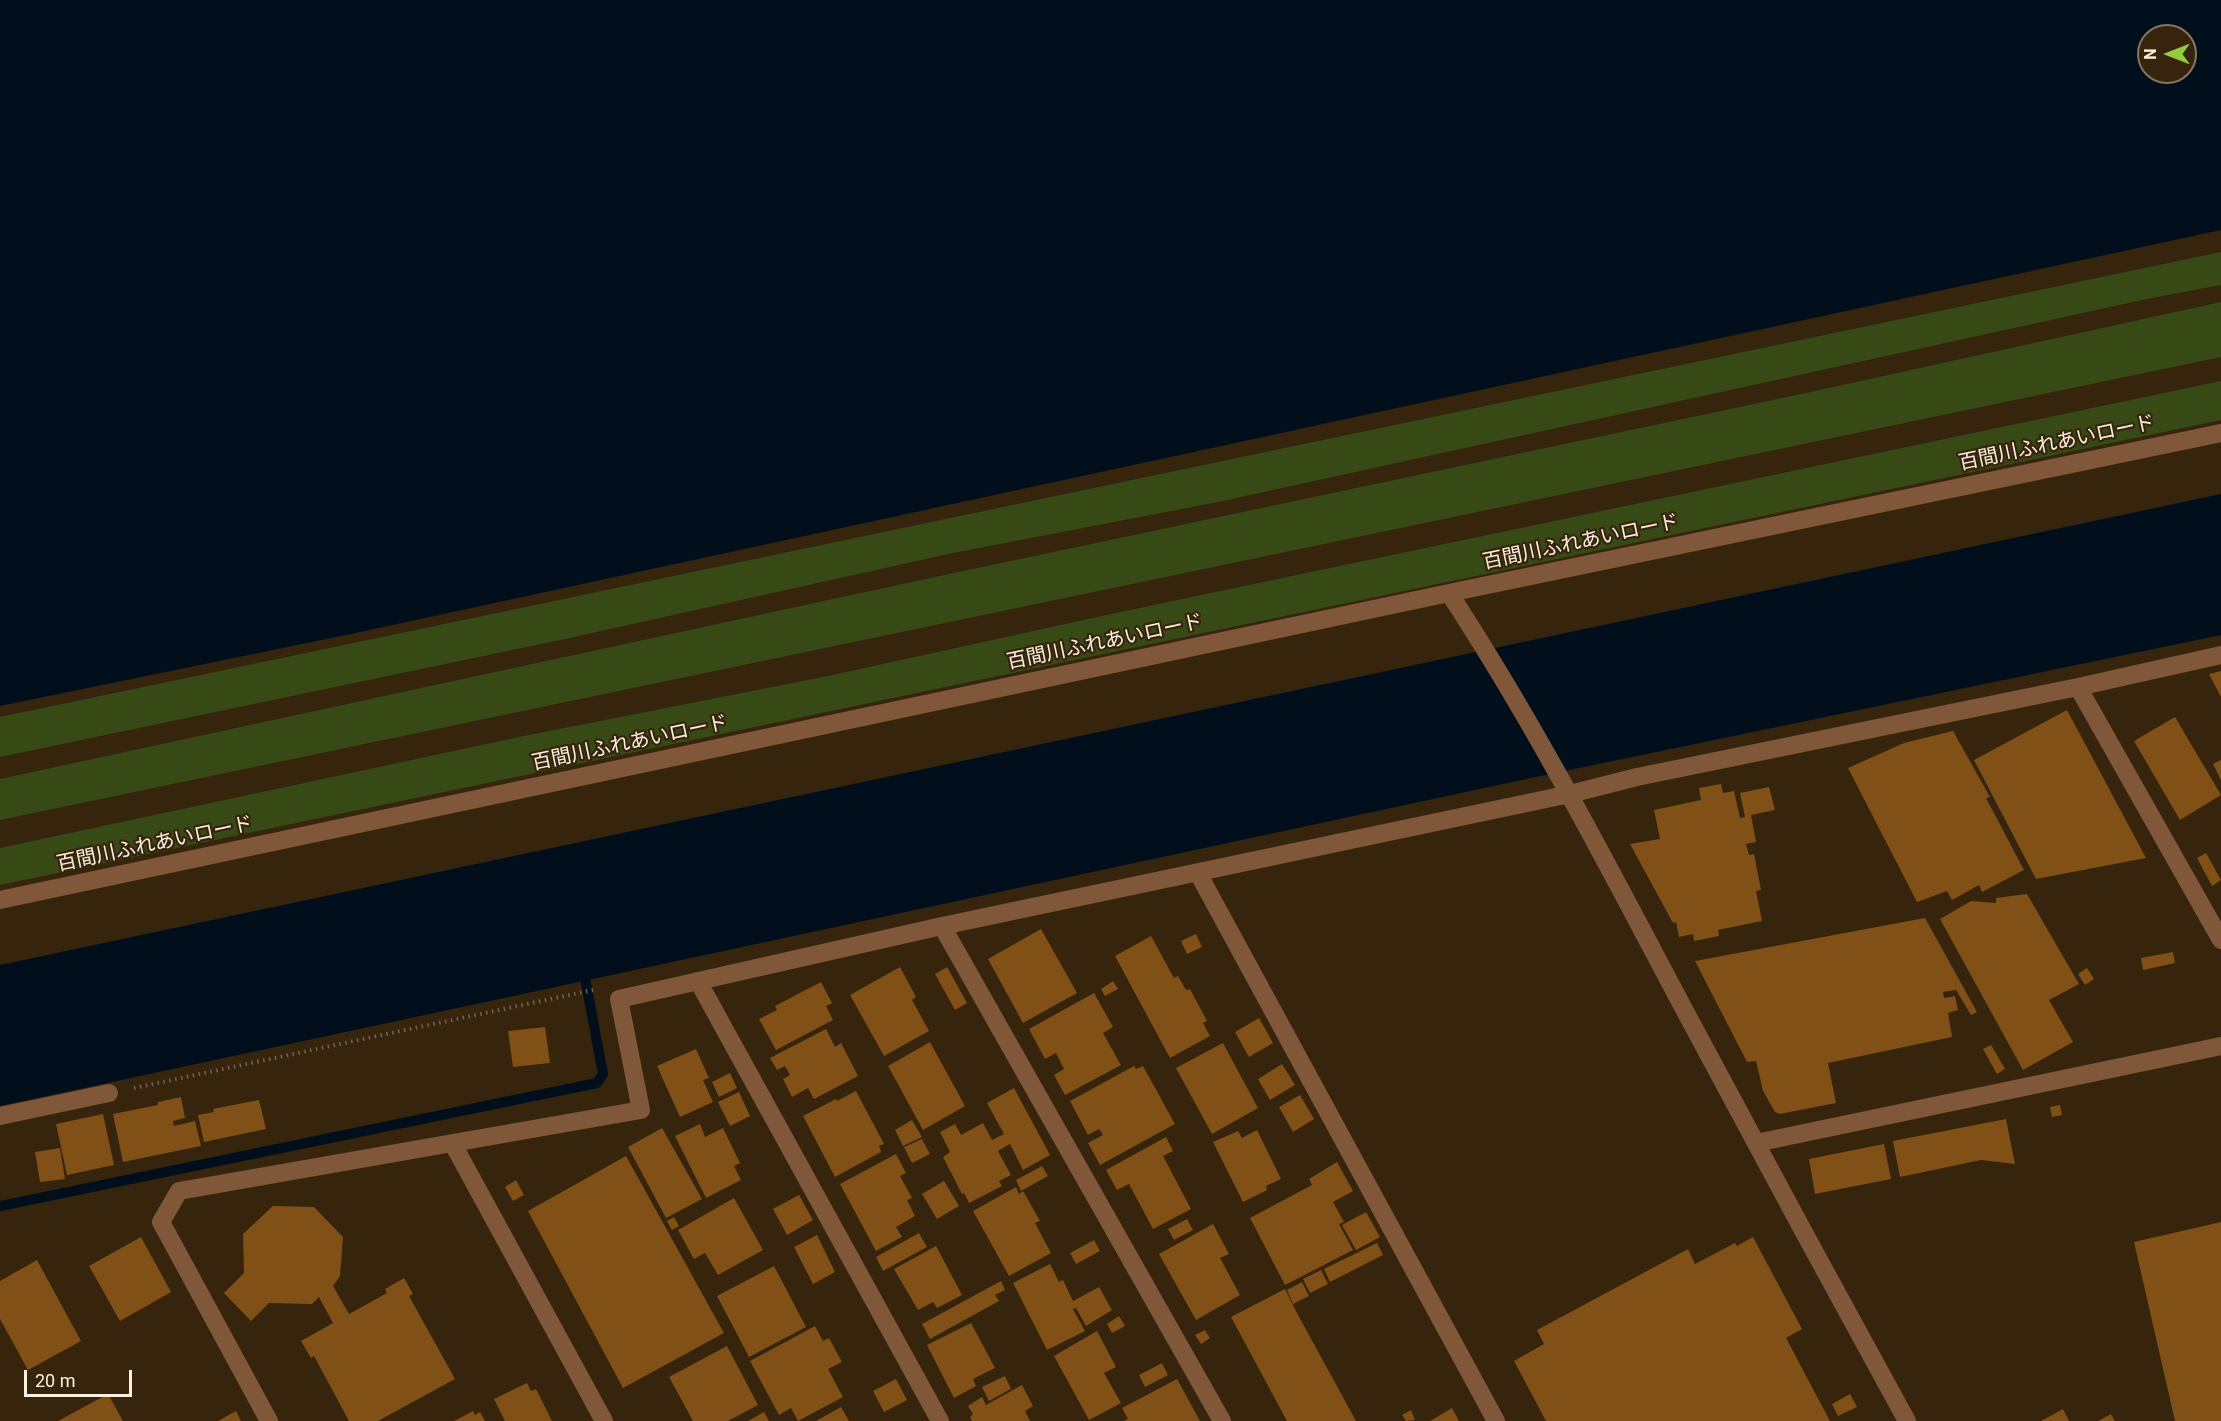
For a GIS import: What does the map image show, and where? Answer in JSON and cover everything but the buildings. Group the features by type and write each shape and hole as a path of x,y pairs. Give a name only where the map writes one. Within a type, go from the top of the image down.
{"street":[{"name":"百間川ふれあいロード","path":"0,900 1449,593 2221,433"},
{"path":"1449,593 1570,794 1907,1421"},
{"path":"269,1421 161,1222 179,1191 641,1110 619,999 942,926 2221,655"},
{"path":"2078,687 2221,940"},
{"path":"1198,873 1496,1421"},
{"path":"942,926 1222,1421"},
{"path":"698,981 940,1421"},
{"path":"1756,1143 2221,1046"},
{"path":"0,1116 109,1093"},
{"path":"453,1144 604,1421"}],"path":[{"path":"109,1093 594,990"}],"green space":[{"path":"2221,252 2221,285 2147,299 1218,502 953,553 565,639 0,757 0,717"},
{"path":"2221,302 2221,357 0,820 0,779 935,577 1806,393"},
{"path":"2221,381 2221,420 0,885 0,848 519,737 828,676 1111,614"}],"water":[{"path":"0,0 2221,0 2221,230 351,634 0,706"},
{"path":"2221,494 2221,635 1531,778 0,1106 0,965"}],"waterway":[{"path":"0,1206 597,1083 603,1074 583,967"}]}
